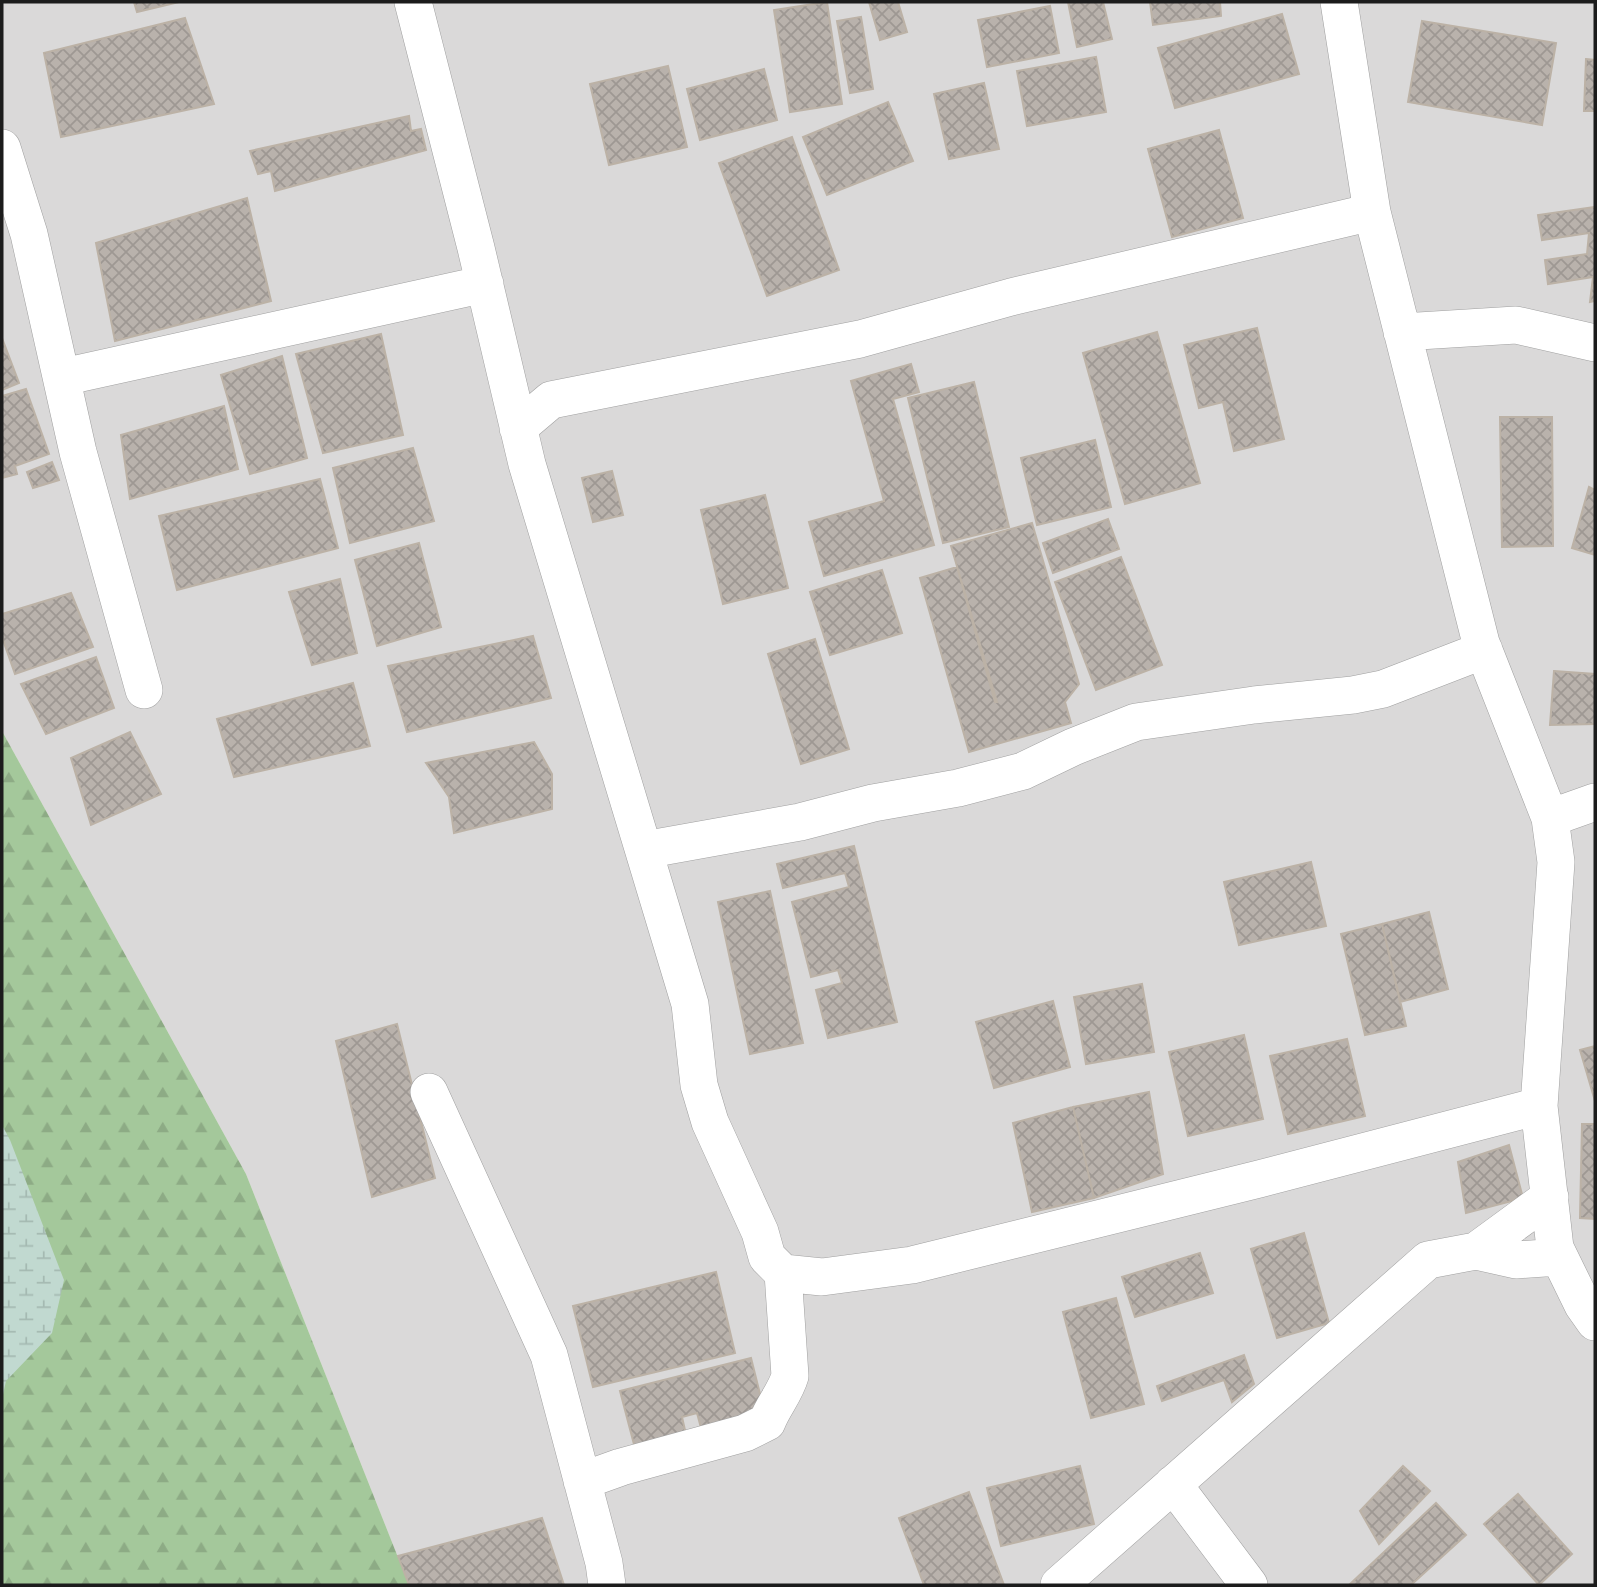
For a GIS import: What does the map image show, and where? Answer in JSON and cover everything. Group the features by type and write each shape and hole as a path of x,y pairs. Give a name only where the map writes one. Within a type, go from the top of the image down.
{"street":[{"path":"412,2 485,284 530,477 690,1004 699,1085 710,1122 760,1232 767,1258 783,1273 822,1277 912,1265 1259,1180 1539,1106"},
{"path":"1339,2 1372,212 1484,650 1550,818 1556,862 1539,1106 1555,1248 1576,1274 1595,1322"},
{"path":"2,148 29,234 78,452 144,690"},
{"path":"518,428 551,400 860,339 1011,297 1372,212"},
{"path":"63,377 485,284"},
{"path":"1402,332 1516,325 1595,344"},
{"path":"505,372 551,400"},
{"path":"644,850 800,822 873,803 984,782 1023,771 1092,738 1136,722 1383,689 1484,650"},
{"path":"1550,818 1595,802"},
{"path":"429,1092 549,1355 604,1563 607,1585"},
{"path":"1059,1585 1428,1261 1476,1251 1550,1197"},
{"path":"1476,1251 1576,1274"},
{"path":"582,1481 745,1433 767,1422 772,1409 787,1387 790,1376 783,1273"},
{"path":"1173,1484 1249,1585"}],"shaded area":[{"path":"2,2 1595,2 1595,1585 409,1585 246,1174 2,731"}],"green space":[{"path":"2,731 246,1174 409,1585 2,1585"},
{"path":"2,1125 64,1280 52,1333 6,1381 2,1399"}],"building":[{"path":"134,2 179,2 137,12"},
{"path":"827,2 842,104 790,112 774,10"},
{"path":"869,2 898,2 907,32 880,40"},
{"path":"1068,2 1103,2 1112,39 1077,47"},
{"path":"1150,2 1220,2 1221,16 1153,25"},
{"path":"1050,6 1059,53 987,67 978,20"},
{"path":"1282,14 1299,74 1175,108 1158,48"},
{"path":"861,17 873,89 850,93 837,21"},
{"path":"185,18 214,104 61,137 44,53"},
{"path":"1422,21 1556,43 1542,125 1408,102"},
{"path":"1096,57 1106,112 1027,126 1017,71"},
{"path":"1586,59 1595,60 1595,111 1584,111"},
{"path":"668,66 687,147 609,165 590,84"},
{"path":"764,69 777,120 700,140 687,89"},
{"path":"984,83 999,149 949,159 934,94"},
{"path":"888,102 913,161 827,195 803,137"},
{"path":"409,116 411,131 421,129 426,150 275,191 271,171 258,174 250,151"},
{"path":"1219,130 1243,218 1172,237 1148,149"},
{"path":"792,137 839,270 767,296 719,163"},
{"path":"247,198 271,301 115,341 96,243"},
{"path":"1595,207 1595,301 1590,302 1593,277 1548,284 1545,260 1587,254 1589,233 1542,240 1538,215"},
{"path":"1257,328 1284,439 1234,451 1223,402 1199,408 1184,345"},
{"path":"1157,332 1200,483 1125,504 1083,353"},
{"path":"381,334 403,435 323,453 296,354"},
{"path":"2,338 19,383 2,390"},
{"path":"282,356 307,458 250,474 221,375"},
{"path":"911,364 919,392 893,399 934,545 824,576 809,522 884,501 851,381"},
{"path":"974,382 1009,527 943,543 908,398"},
{"path":"26,389 49,454 15,466 17,474 2,478 2,396"},
{"path":"224,406 238,469 130,499 121,435"},
{"path":"1500,417 1552,417 1553,546 1502,547"},
{"path":"1095,440 1111,507 1037,525 1021,458"},
{"path":"413,448 434,521 350,543 333,468"},
{"path":"52,462 59,480 33,488 27,472"},
{"path":"612,471 623,515 593,522 582,478"},
{"path":"320,479 338,548 177,590 159,516"},
{"path":"1589,487 1595,490 1595,555 1572,548"},
{"path":"765,495 788,588 723,604 701,510"},
{"path":"1108,519 1119,549 1053,573 1043,543"},
{"path":"1032,523 1079,684 1065,702 1071,723 969,752 920,578 957,567 997,702 951,546"},
{"path":"419,543 441,627 377,646 355,560"},
{"path":"1121,557 1162,665 1096,690 1055,582"},
{"path":"882,570 902,633 830,655 810,592"},
{"path":"340,579 357,653 312,665 289,592"},
{"path":"71,593 93,647 15,674 2,637 2,614"},
{"path":"533,636 551,698 407,732 388,666"},
{"path":"815,639 849,749 801,764 768,654"},
{"path":"96,657 114,708 46,734 21,684"},
{"path":"1554,671 1595,674 1595,724 1550,725"},
{"path":"353,683 370,746 234,777 217,719"},
{"path":"130,732 161,794 91,825 71,758"},
{"path":"534,742 552,774 552,809 454,833 449,797 426,763"},
{"path":"854,846 897,1022 828,1038 816,990 842,983 838,970 811,977 792,902 849,887 845,873 783,888 777,864"},
{"path":"1311,862 1326,926 1239,945 1224,882"},
{"path":"770,891 803,1043 750,1054 718,902"},
{"path":"1429,912 1448,989 1400,1002 1382,924"},
{"path":"1382,924 1406,1026 1365,1035 1341,934"},
{"path":"1142,984 1154,1052 1086,1064 1074,997"},
{"path":"1053,1001 1070,1067 994,1088 976,1022"},
{"path":"397,1024 435,1178 372,1197 336,1041"},
{"path":"1244,1035 1263,1119 1188,1136 1169,1052"},
{"path":"1347,1039 1365,1116 1288,1134 1270,1056"},
{"path":"1595,1046 1595,1101 1580,1050"},
{"path":"1149,1092 1163,1174 1094,1198 1073,1107"},
{"path":"1073,1107 1094,1198 1032,1212 1013,1123"},
{"path":"1582,1124 1595,1124 1595,1219 1580,1218"},
{"path":"1509,1145 1523,1198 1466,1213 1458,1162"},
{"path":"1304,1233 1329,1323 1277,1338 1251,1249"},
{"path":"1200,1253 1213,1293 1135,1317 1122,1277"},
{"path":"716,1272 735,1353 593,1387 573,1306"},
{"path":"1116,1298 1144,1404 1091,1418 1063,1312"},
{"path":"1244,1355 1254,1384 1232,1402 1224,1380 1162,1401 1157,1386"},
{"path":"751,1358 767,1422 704,1439 697,1413 682,1417 687,1439 636,1452 620,1391"},
{"path":"1080,1466 1094,1524 1001,1546 987,1488"},
{"path":"1403,1466 1430,1491 1379,1544 1360,1511"},
{"path":"969,1492 1004,1585 924,1585 899,1518"},
{"path":"1518,1494 1572,1554 1539,1585 1484,1524"},
{"path":"1436,1503 1466,1535 1411,1585 1349,1585"},
{"path":"542,1518 564,1585 409,1585 398,1556"}]}
